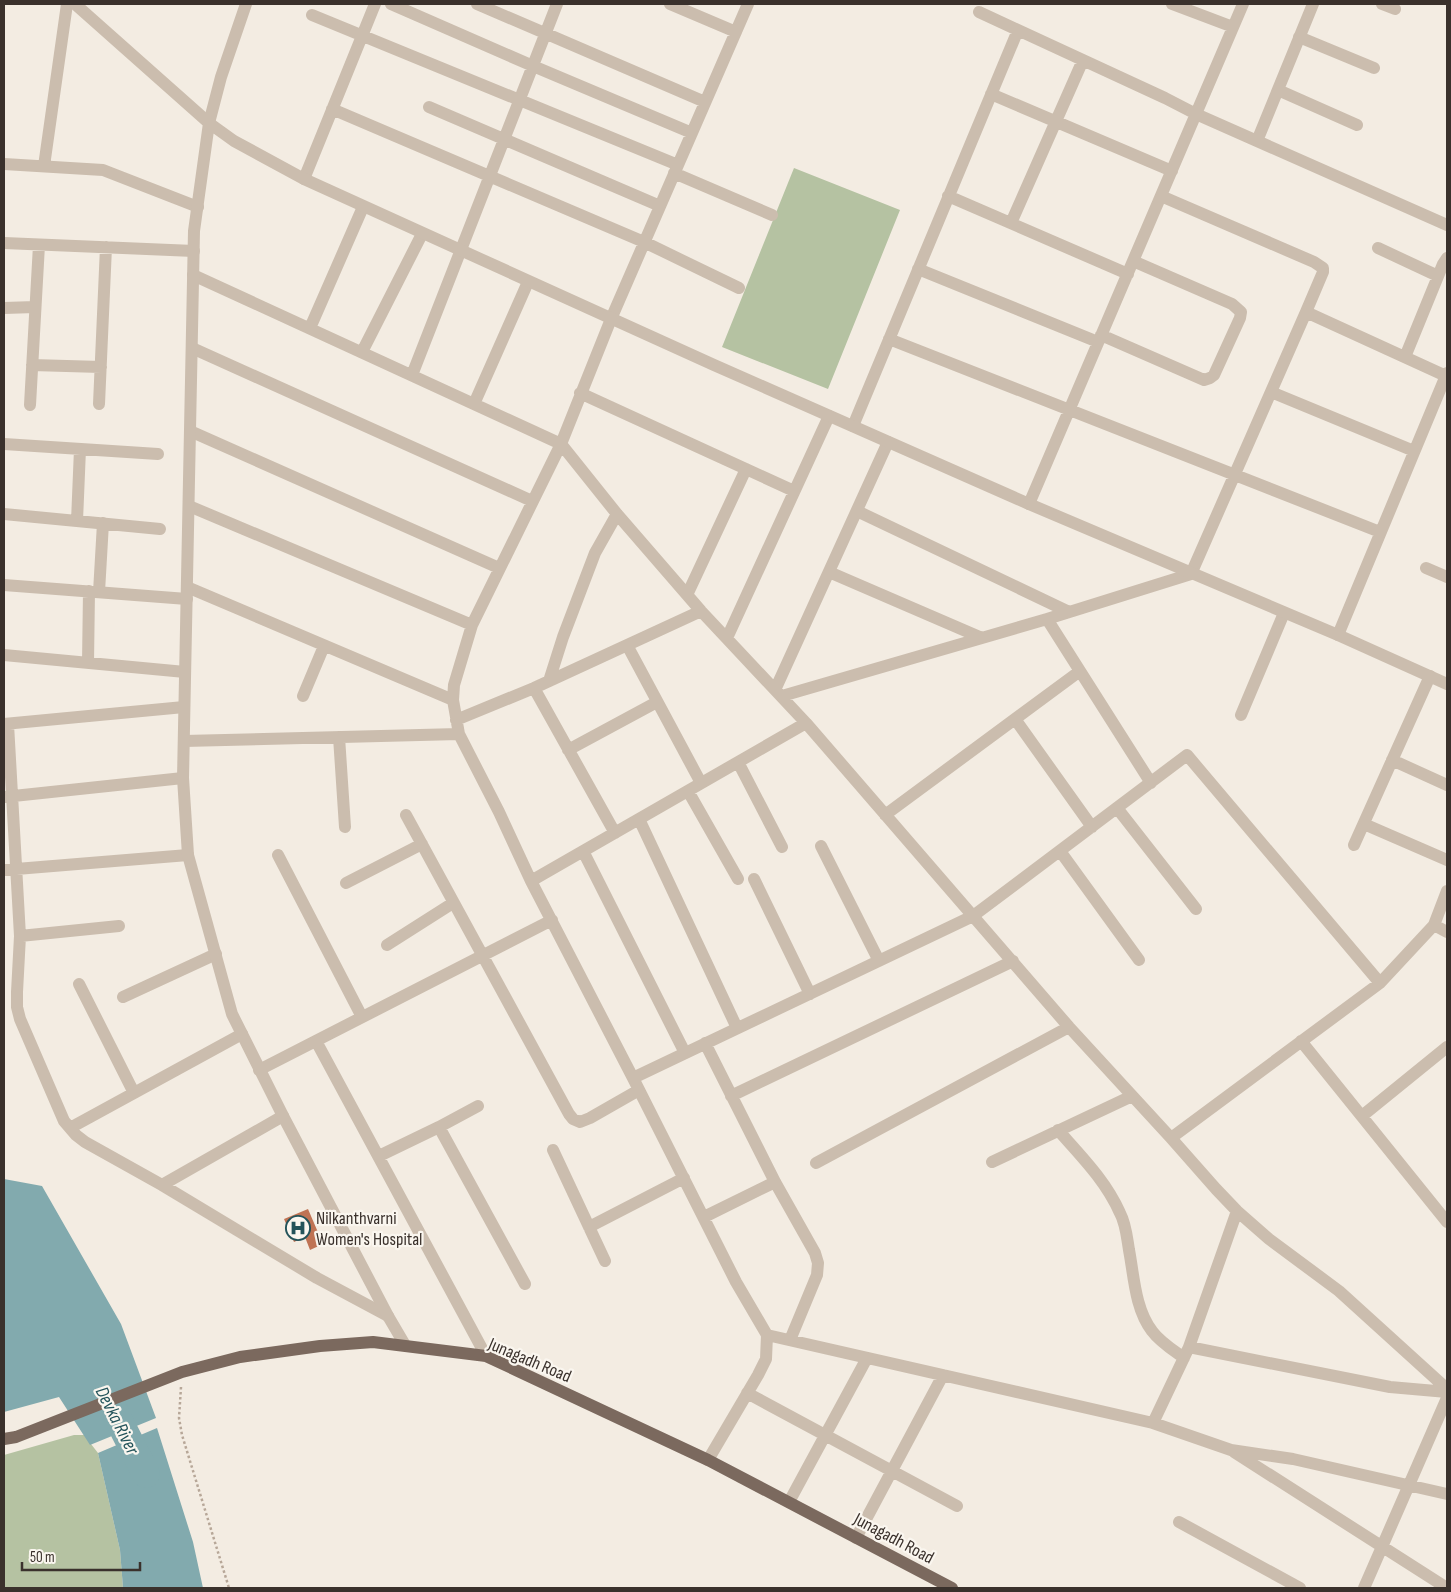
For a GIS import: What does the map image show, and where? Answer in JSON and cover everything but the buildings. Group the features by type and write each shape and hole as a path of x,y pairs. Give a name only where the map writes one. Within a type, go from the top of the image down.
{"main road":[{"name":"Junagadh Road","path":"10,1438 182,1372 240,1357 320,1346 373,1342 486,1356 708,1460 952,1588"}],"street":[{"path":"44,166 67,4"},
{"path":"75,4 209,123 234,141 304,179 460,252 828,416 1191,574 1338,635 1447,684"},
{"path":"246,4 221,77 209,123 194,231 183,778 188,854 232,1014 283,1116 405,1345"},
{"path":"304,179 375,4"},
{"path":"391,4 692,133"},
{"path":"477,4 705,102"},
{"path":"412,376 557,4"},
{"path":"670,4 736,32"},
{"path":"708,1460 766,1359 767,1335 736,1282 531,881 499,812 459,734 453,700 454,685 472,625 561,444 610,319 748,4"},
{"path":"1172,4 1233,27"},
{"path":"1029,504 1243,4"},
{"path":"1257,141 1313,4"},
{"path":"1382,4 1395,9"},
{"path":"979,12 1196,114 1447,225"},
{"path":"312,15 520,100 676,169 772,215"},
{"path":"853,426 1018,30"},
{"path":"1300,37 1374,68"},
{"path":"1011,223 1083,60"},
{"path":"1278,90 1357,125"},
{"path":"991,94 1172,171"},
{"path":"429,107 660,206"},
{"path":"332,110 644,242 740,288"},
{"path":"4,164 103,170 198,207"},
{"path":"948,196 1128,274"},
{"path":"778,693 982,638 1191,574 1306,312 1323,268 1161,196"},
{"path":"310,328 363,207"},
{"path":"362,352 422,234"},
{"path":"4,243 194,251"},
{"path":"30,405 38,245"},
{"path":"99,404 106,247"},
{"path":"1378,248 1438,276"},
{"path":"1405,357 1447,258"},
{"path":"918,270 1204,380 1210,378 1214,375 1241,312 1232,304 1133,261"},
{"path":"193,275 561,444 617,514 701,611 806,722 1069,1027 1216,1189 1269,1239 1339,1291 1447,1390"},
{"path":"474,404 528,282"},
{"path":"4,308 35,307"},
{"path":"1306,312 1447,374 1338,635"},
{"path":"889,339 1380,532"},
{"path":"192,348 532,502"},
{"path":"32,365 100,367"},
{"path":"1271,392 1414,451"},
{"path":"580,393 794,491"},
{"path":"727,638 828,416"},
{"path":"190,431 499,568"},
{"path":"778,693 829,572 888,442"},
{"path":"4,444 158,454"},
{"path":"77,521 80,449"},
{"path":"687,595 746,469"},
{"path":"189,506 472,625"},
{"path":"857,511 1069,612"},
{"path":"4,514 160,529"},
{"path":"549,681 594,554 617,514"},
{"path":"88,663 94,592 103,523"},
{"path":"1426,568 1447,577"},
{"path":"829,572 982,638"},
{"path":"4,585 94,592 187,593 324,646 453,700"},
{"path":"456,720 534,688 701,611"},
{"path":"1242,715 1284,613"},
{"path":"1047,619 1151,783"},
{"path":"627,645 701,783"},
{"path":"303,696 324,646"},
{"path":"4,655 185,672"},
{"path":"885,815 1080,671"},
{"path":"1354,845 1430,676"},
{"path":"534,688 615,833"},
{"path":"568,750 657,702"},
{"path":"184,707 6,724 10,869 20,936 17,1000 20,1019 64,1121 76,1135 317,1278 388,1316"},
{"path":"1015,719 1092,827"},
{"path":"531,881 806,722"},
{"path":"184,741 459,734"},
{"path":"339,737 346,827"},
{"path":"633,1078 973,916 1188,756 1380,983"},
{"path":"1392,760 1447,785"},
{"path":"738,762 782,847"},
{"path":"8,797 183,778"},
{"path":"688,791 738,879"},
{"path":"1117,808 1196,909"},
{"path":"406,815 573,1120 580,1122 590,1118 639,1090"},
{"path":"639,819 737,1028"},
{"path":"1364,824 1447,860"},
{"path":"346,883 422,844"},
{"path":"821,846 879,961"},
{"path":"583,851 685,1053"},
{"path":"1060,851 1139,960"},
{"path":"10,869 188,854"},
{"path":"278,854 362,1017"},
{"path":"754,879 810,994"},
{"path":"1171,1138 1380,983 1434,925 1447,891"},
{"path":"387,945 453,903"},
{"path":"259,1070 552,920"},
{"path":"1434,925 1447,932"},
{"path":"20,936 119,926"},
{"path":"123,996 216,954"},
{"path":"731,1096 1013,961"},
{"path":"79,984 134,1093"},
{"path":"816,1163 1069,1027"},
{"path":"70,1128 242,1034"},
{"path":"316,1041 486,1356"},
{"path":"1301,1041 1447,1222"},
{"path":"705,1043 775,1182 815,1253 818,1264 816,1275 790,1340"},
{"path":"1362,1116 1446,1050"},
{"path":"992,1162 1132,1096"},
{"path":"378,1156 478,1106"},
{"path":"162,1185 283,1116"},
{"path":"439,1127 525,1284"},
{"path":"1058,1130 1098,1174 1121,1214 1144,1319 1161,1341 1187,1352 1390,1387 1447,1390"},
{"path":"553,1150 605,1261"},
{"path":"589,1227 684,1178"},
{"path":"704,1217 775,1182"},
{"path":"1153,1423 1187,1352 1238,1211"},
{"path":"767,1335 1153,1423 1231,1450 1293,1459 1447,1494"},
{"path":"789,1502 867,1358"},
{"path":"856,1538 943,1375"},
{"path":"747,1393 957,1506"},
{"path":"1364,1588 1447,1398"},
{"path":"1231,1450 1447,1588"},
{"path":"1178,1522 1300,1588"}],"path":[{"path":"182,1372 179,1418 182,1435 229,1588"}],"green space":[{"path":"794,168 900,210 828,389 722,347"},
{"path":"74,1435 84,1435 98,1453 120,1550 123,1588 4,1588 4,1455"}],"water":[{"path":"4,1179 42,1186 121,1324 156,1418 90,1445 59,1397 4,1412"},
{"path":"157,1428 193,1542 203,1588 123,1588 120,1550 98,1453"}],"waterway":[{"name":"Devka River","path":"108,1399 146,1474"}],"place":[{"name":"Nilkanthvarni Women's Hospital","path":"298,1228"}]}
